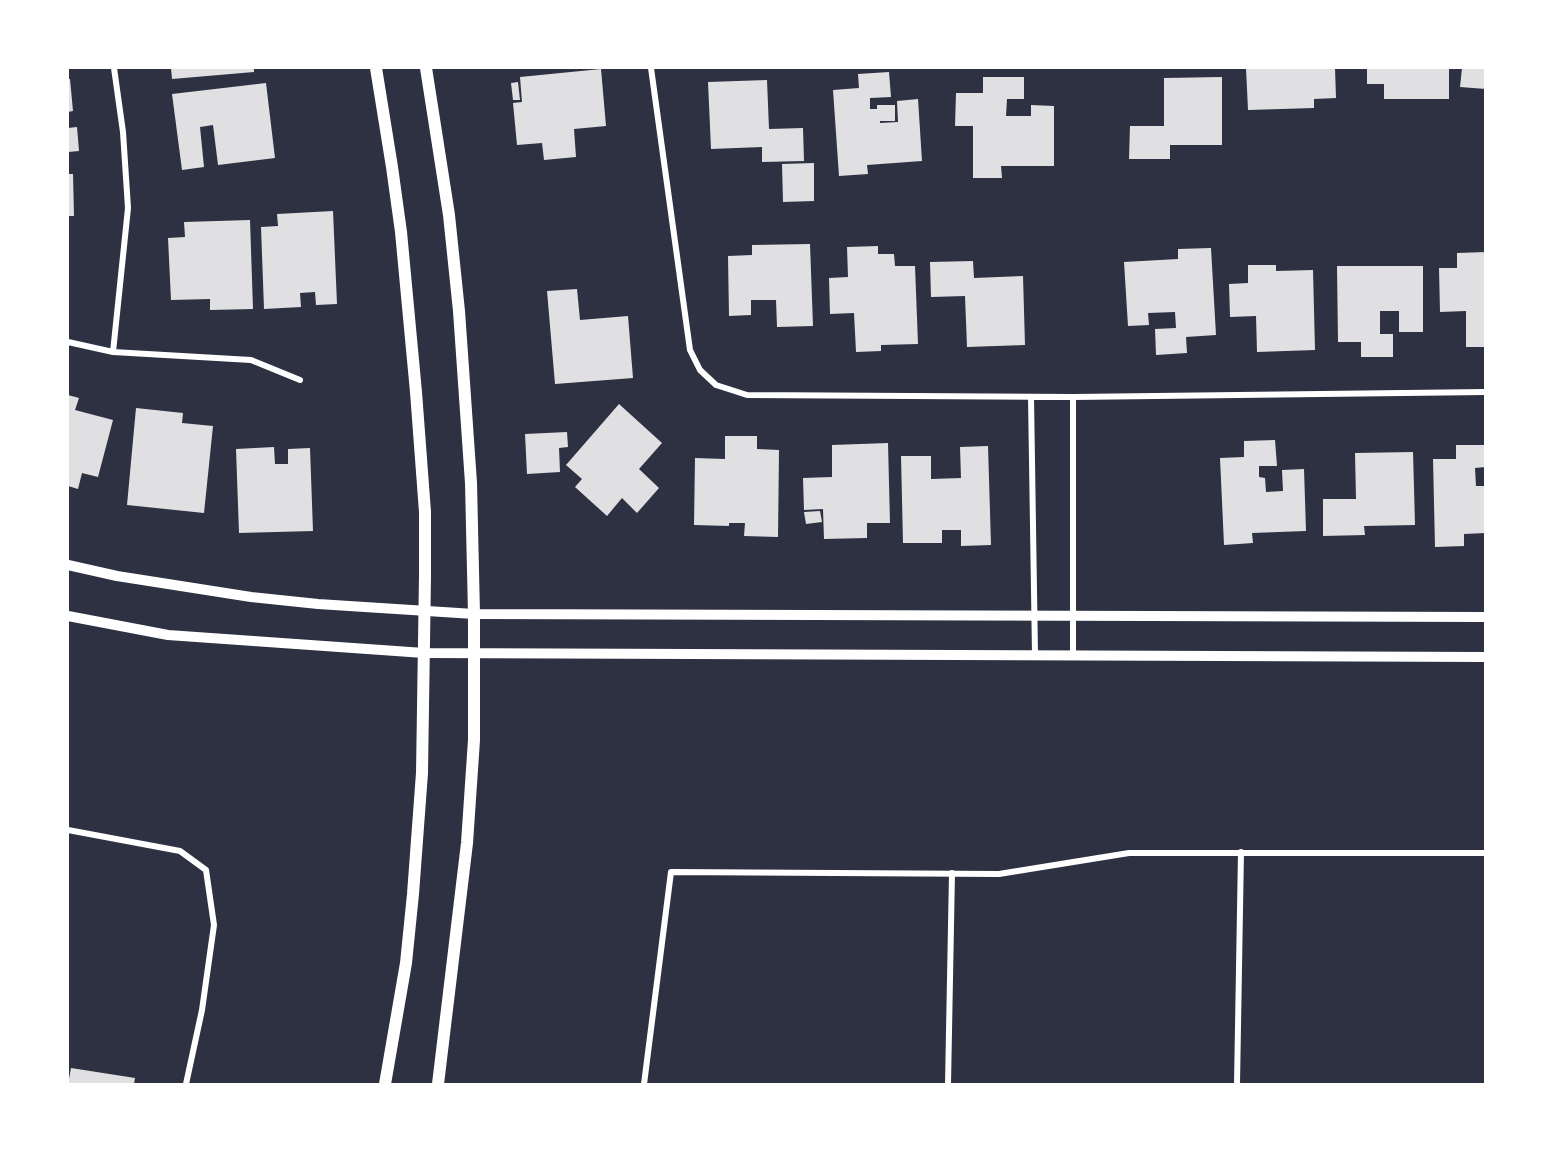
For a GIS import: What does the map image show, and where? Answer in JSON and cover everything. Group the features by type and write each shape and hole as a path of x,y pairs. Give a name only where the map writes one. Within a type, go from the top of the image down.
{"main road":[{"path":"376,68 397,200 417,392 424,512 425,612 422,773 413,894 406,963 385,1084"},
{"path":"426,68 448,215 459,311 471,483 474,614 474,740 467,843 438,1084"}],"street":[{"path":"113,352 128,208 123,132 114,68"},
{"path":"651,68 690,351 700,370 716,385 747,395 1073,397 1485,392"},
{"path":"68,342 113,352 251,360 300,380"},
{"path":"1031,397 1035,655"},
{"path":"1073,397 1073,655"},
{"path":"68,565 129,579 251,597 474,614 1485,617"},
{"path":"68,616 168,636 424,653 1485,657"},
{"path":"68,830 180,852 206,870 214,925 202,1010 186,1084"},
{"path":"1237,1084 1241,852"},
{"path":"644,1084 671,872 999,874 1129,853 1485,853"},
{"path":"948,1084 952,873"}],"building":[{"path":"171,68 254,68 254,72 172,79"},
{"path":"1246,68 1335,68 1336,98 1314,99 1314,108 1248,110"},
{"path":"1367,68 1449,68 1449,99 1384,99 1384,84 1367,84"},
{"path":"1462,68 1486,68 1486,89 1460,87"},
{"path":"601,69 606,126 574,129 576,157 544,160 542,143 517,145 513,103 522,102 520,77"},
{"path":"889,72 891,97 870,98 870,109 877,109 877,105 895,105 895,121 880,121 880,123 898,122 897,101 918,99 922,161 867,165 868,174 839,176 833,90 859,88 858,74"},
{"path":"983,77 1024,77 1024,99 1007,99 1006,116 1031,116 1031,105 1054,106 1054,166 1001,166 1002,178 973,178 973,126 955,126 956,93 983,93"},
{"path":"1222,77 1222,145 1170,145 1170,159 1129,159 1130,126 1164,126 1164,78"},
{"path":"68,79 70,79 73,111 68,112"},
{"path":"767,80 769,129 803,128 804,161 762,162 762,147 711,149 708,82"},
{"path":"518,82 520,100 513,100 511,83"},
{"path":"266,83 275,158 218,165 213,125 200,127 204,167 182,170 172,94"},
{"path":"77,127 79,151 68,152 68,128"},
{"path":"814,163 814,201 783,202 782,164"},
{"path":"68,174 73,174 74,216 68,216"},
{"path":"333,211 337,304 316,305 315,292 300,293 301,307 264,309 261,227 278,226 277,214"},
{"path":"250,220 253,309 210,310 210,299 171,300 168,238 185,237 184,222"},
{"path":"810,244 813,326 777,327 776,300 751,300 751,315 729,316 728,256 752,255 752,245"},
{"path":"878,246 878,254 894,254 895,266 915,266 918,344 881,345 881,351 856,352 854,313 830,314 829,278 848,277 847,247"},
{"path":"1211,248 1216,335 1186,337 1187,353 1156,355 1155,329 1176,328 1175,312 1148,313 1149,325 1128,326 1124,262 1178,259 1178,249"},
{"path":"1486,252 1486,347 1466,347 1466,311 1440,312 1439,268 1457,268 1457,253"},
{"path":"973,261 974,278 1023,276 1025,345 967,347 965,296 931,297 930,262"},
{"path":"1248,265 1276,265 1276,271 1313,270 1315,350 1257,352 1256,316 1230,317 1229,284 1248,283"},
{"path":"1337,266 1423,266 1423,332 1399,332 1399,311 1380,311 1380,334 1393,334 1393,357 1361,357 1361,342 1338,342"},
{"path":"577,289 580,320 628,316 633,378 555,384 547,291"},
{"path":"68,395 79,398 75,410 113,420 98,477 82,473 78,489 68,486"},
{"path":"619,404 662,443 639,469 659,488 637,513 622,498 607,516 575,487 582,479 566,465"},
{"path":"136,408 183,413 182,423 213,426 204,513 127,505"},
{"path":"567,432 568,447 559,448 560,472 527,474 525,434"},
{"path":"725,436 757,436 757,449 779,450 778,537 744,536 745,523 729,523 729,526 694,525 695,458 725,459"},
{"path":"1275,440 1277,466 1259,466 1259,477 1265,478 1266,492 1283,491 1282,470 1304,469 1306,531 1252,533 1253,543 1224,545 1220,458 1244,457 1244,441"},
{"path":"888,443 890,523 867,523 867,538 824,539 823,509 804,510 803,478 832,477 832,445"},
{"path":"1456,445 1486,445 1486,467 1475,468 1476,486 1486,486 1486,533 1464,534 1464,546 1435,547 1433,459 1456,459"},
{"path":"988,446 991,545 961,546 961,530 942,530 942,543 903,543 901,456 931,456 931,479 961,478 960,447"},
{"path":"274,447 275,464 288,464 288,449 310,448 313,531 239,533 236,449"},
{"path":"1413,452 1415,525 1364,526 1365,535 1323,536 1323,499 1356,499 1355,453"},
{"path":"820,511 822,522 806,524 804,512"},
{"path":"71,1068 135,1078 134,1084 68,1084"}]}
